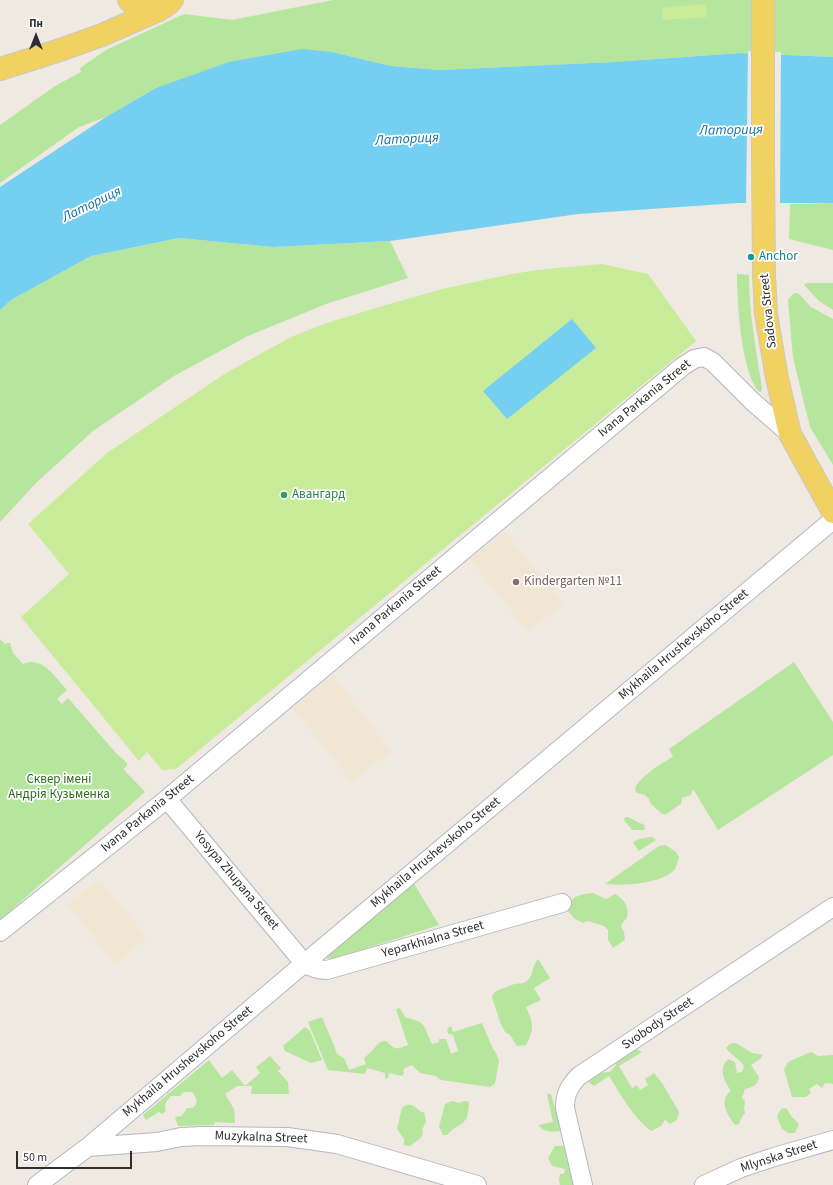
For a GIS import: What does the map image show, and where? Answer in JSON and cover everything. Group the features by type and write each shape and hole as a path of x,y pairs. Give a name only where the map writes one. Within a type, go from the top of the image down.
{"main road":[{"path":"113,30 119,16 123,0"},
{"path":"129,0 140,9 149,11 169,3"},
{"name":"Sadova Street","path":"763,0 764,260 766,314 777,378 790,434 833,512"},
{"path":"0,69 60,50 113,30 169,3"}],"street":[{"name":"Ivana Parkania Street","path":"0,932 167,799 683,366 694,359 704,357 713,362 753,402 790,434"},
{"name":"Mykhaila Hrushevskoho Street","path":"37,1185 88,1147 304,963 833,520"},
{"name":"Yosypa Zhupana Street","path":"167,799 304,963"},
{"name":"Yeparkhialna Street","path":"304,963 311,968 327,970 562,903"},
{"name":"Svobody Street","path":"583,1185 565,1108 565,1096 570,1086 579,1076 833,907"},
{"name":"Muzykalna Street","path":"88,1147 157,1142 181,1137 287,1137 337,1144 477,1185"},
{"name":"Mlynska Street","path":"704,1185 741,1168 833,1140"}],"shaded area":[{"name":"Kindergarten №11","path":"505,531 563,604 528,632 470,559"},
{"path":"333,675 391,751 352,782 293,709"},
{"path":"99,879 147,938 115,964 67,904"}],"green space":[{"path":"333,0 833,0 833,57 741,53 614,62 440,70 391,66 332,52 156,88 106,117 79,127 0,183 0,125 55,86 81,72 80,68 106,50 184,14 232,20"},
{"path":"706,4 707,17 663,20 662,8"},
{"path":"833,203 833,250 789,239 790,204"},
{"path":"179,238 273,247 390,241 408,278 326,304 248,336 174,376 93,431 36,483 0,522 0,310 11,300 91,256"},
{"name":"Авангард","path":"602,264 648,274 696,341 176,769 162,770 147,752 139,761 21,617 69,574 28,524 107,453 226,373 291,337 324,324 372,309 442,289 507,275 536,270"},
{"path":"737,274 749,275 749,289 755,346 762,388 761,392 759,392 753,382 744,353 739,318"},
{"path":"806,283 833,283 833,310 819,301 804,285"},
{"path":"795,293 798,293 811,307 833,319 833,465 810,427 793,358 788,300"},
{"name":"Сквер імені Андрія Кузьменка","path":"0,639 5,644 10,643 13,653 23,664 30,662 42,665 53,674 67,690 57,699 62,704 68,698 116,753 127,763 127,766 123,769 145,792 0,920"},
{"path":"794,662 833,722 833,755 718,830 693,789 691,795 682,798 681,804 666,814 662,814 651,804 645,795 637,793 635,790 636,786 645,776 663,762 673,757 669,749"},
{"path":"625,817 644,825 644,830 632,830 624,820"},
{"path":"652,837 656,840 639,851 633,843 639,839"},
{"path":"666,845 676,852 679,857 675,869 669,874 652,881 642,883 621,885 605,884 659,846"},
{"path":"413,882 439,925 337,958 330,959 326,957 327,953"},
{"path":"593,893 606,899 615,894 626,904 627,918 621,926 624,932 625,940 613,948 608,940 608,930 604,926 588,921 583,923 575,919 567,910 571,902 577,897 584,894"},
{"path":"538,959 550,978 534,988 541,1000 526,1007 532,1026 531,1035 526,1045 517,1046 510,1035 505,1032 500,1022 492,997 495,992 499,990 527,981 531,976"},
{"path":"400,1008 405,1017 420,1022 424,1026 432,1044 439,1042 439,1039 446,1039 451,1054 458,1051 453,1035 449,1034 447,1031 448,1028 451,1026 453,1032 482,1023 499,1061 495,1083 490,1087 441,1080 436,1076 420,1073 412,1065 403,1069 404,1073 402,1076 389,1073 388,1078 385,1079 385,1073 367,1068 365,1074 328,1070 308,1022 322,1017 337,1054 344,1058 349,1070 366,1064 364,1058 383,1041 386,1041 396,1048 408,1045 396,1009"},
{"path":"305,1027 310,1031 322,1060 311,1063 285,1051 283,1046"},
{"path":"736,1043 752,1053 763,1055 751,1065 759,1077 754,1086 745,1089 742,1098 745,1101 745,1113 739,1124 735,1125 727,1113 725,1099 731,1091 724,1079 723,1067 728,1059 735,1062 737,1073 742,1072 744,1066 726,1048 730,1044"},
{"path":"632,1049 642,1052 619,1066 632,1088 637,1085 640,1090 648,1085 645,1079 654,1073 662,1083 679,1112 677,1120 670,1124 665,1120 661,1126 651,1131 633,1112 609,1076 594,1086 588,1082 589,1077 595,1073 610,1072 615,1066 617,1060"},
{"path":"811,1052 818,1056 833,1055 833,1084 825,1083 822,1088 817,1084 809,1089 811,1093 806,1097 792,1097 784,1069 788,1062"},
{"path":"270,1056 281,1068 278,1071 288,1082 289,1094 251,1094 252,1086 245,1086 260,1073 256,1067"},
{"path":"209,1060 222,1078 232,1070 245,1086 237,1086 225,1094 234,1109 235,1123 215,1122 214,1125 178,1126 175,1117 182,1116 187,1108 193,1108 197,1102 192,1092 184,1092 180,1096 171,1096 165,1105 166,1111 162,1114 159,1112 146,1120 143,1115"},
{"path":"547,1094 551,1094 561,1131 548,1131 538,1125 553,1122"},
{"path":"452,1101 459,1103 464,1101 469,1102 467,1116 463,1123 447,1135 443,1135 439,1127 445,1104"},
{"path":"407,1105 413,1106 421,1112 424,1112 426,1121 422,1130 423,1132 421,1138 410,1146 404,1145 404,1139 397,1129 402,1108"},
{"path":"786,1108 799,1124 795,1133 789,1133 782,1129 777,1116 781,1109"},
{"path":"555,1146 563,1146 566,1150 575,1185 560,1185 560,1174 564,1174 565,1169 552,1166 548,1158"}],"water":[{"name":"Латориця","path":"302,49 332,52 391,66 440,70 614,62 741,53 833,57 833,203 738,203 578,214 390,241 273,247 179,238 91,256 11,300 0,310 0,187 106,117 156,88 229,62"},
{"path":"572,319 596,348 507,419 483,391"}],"pier":[{"path":"748,51 781,52 780,206 746,205"}],"place":[{"name":"Anchor","path":"751,257"},
{"name":"Авангард","path":"284,495"},
{"name":"Kindergarten №11","path":"516,582"}]}
